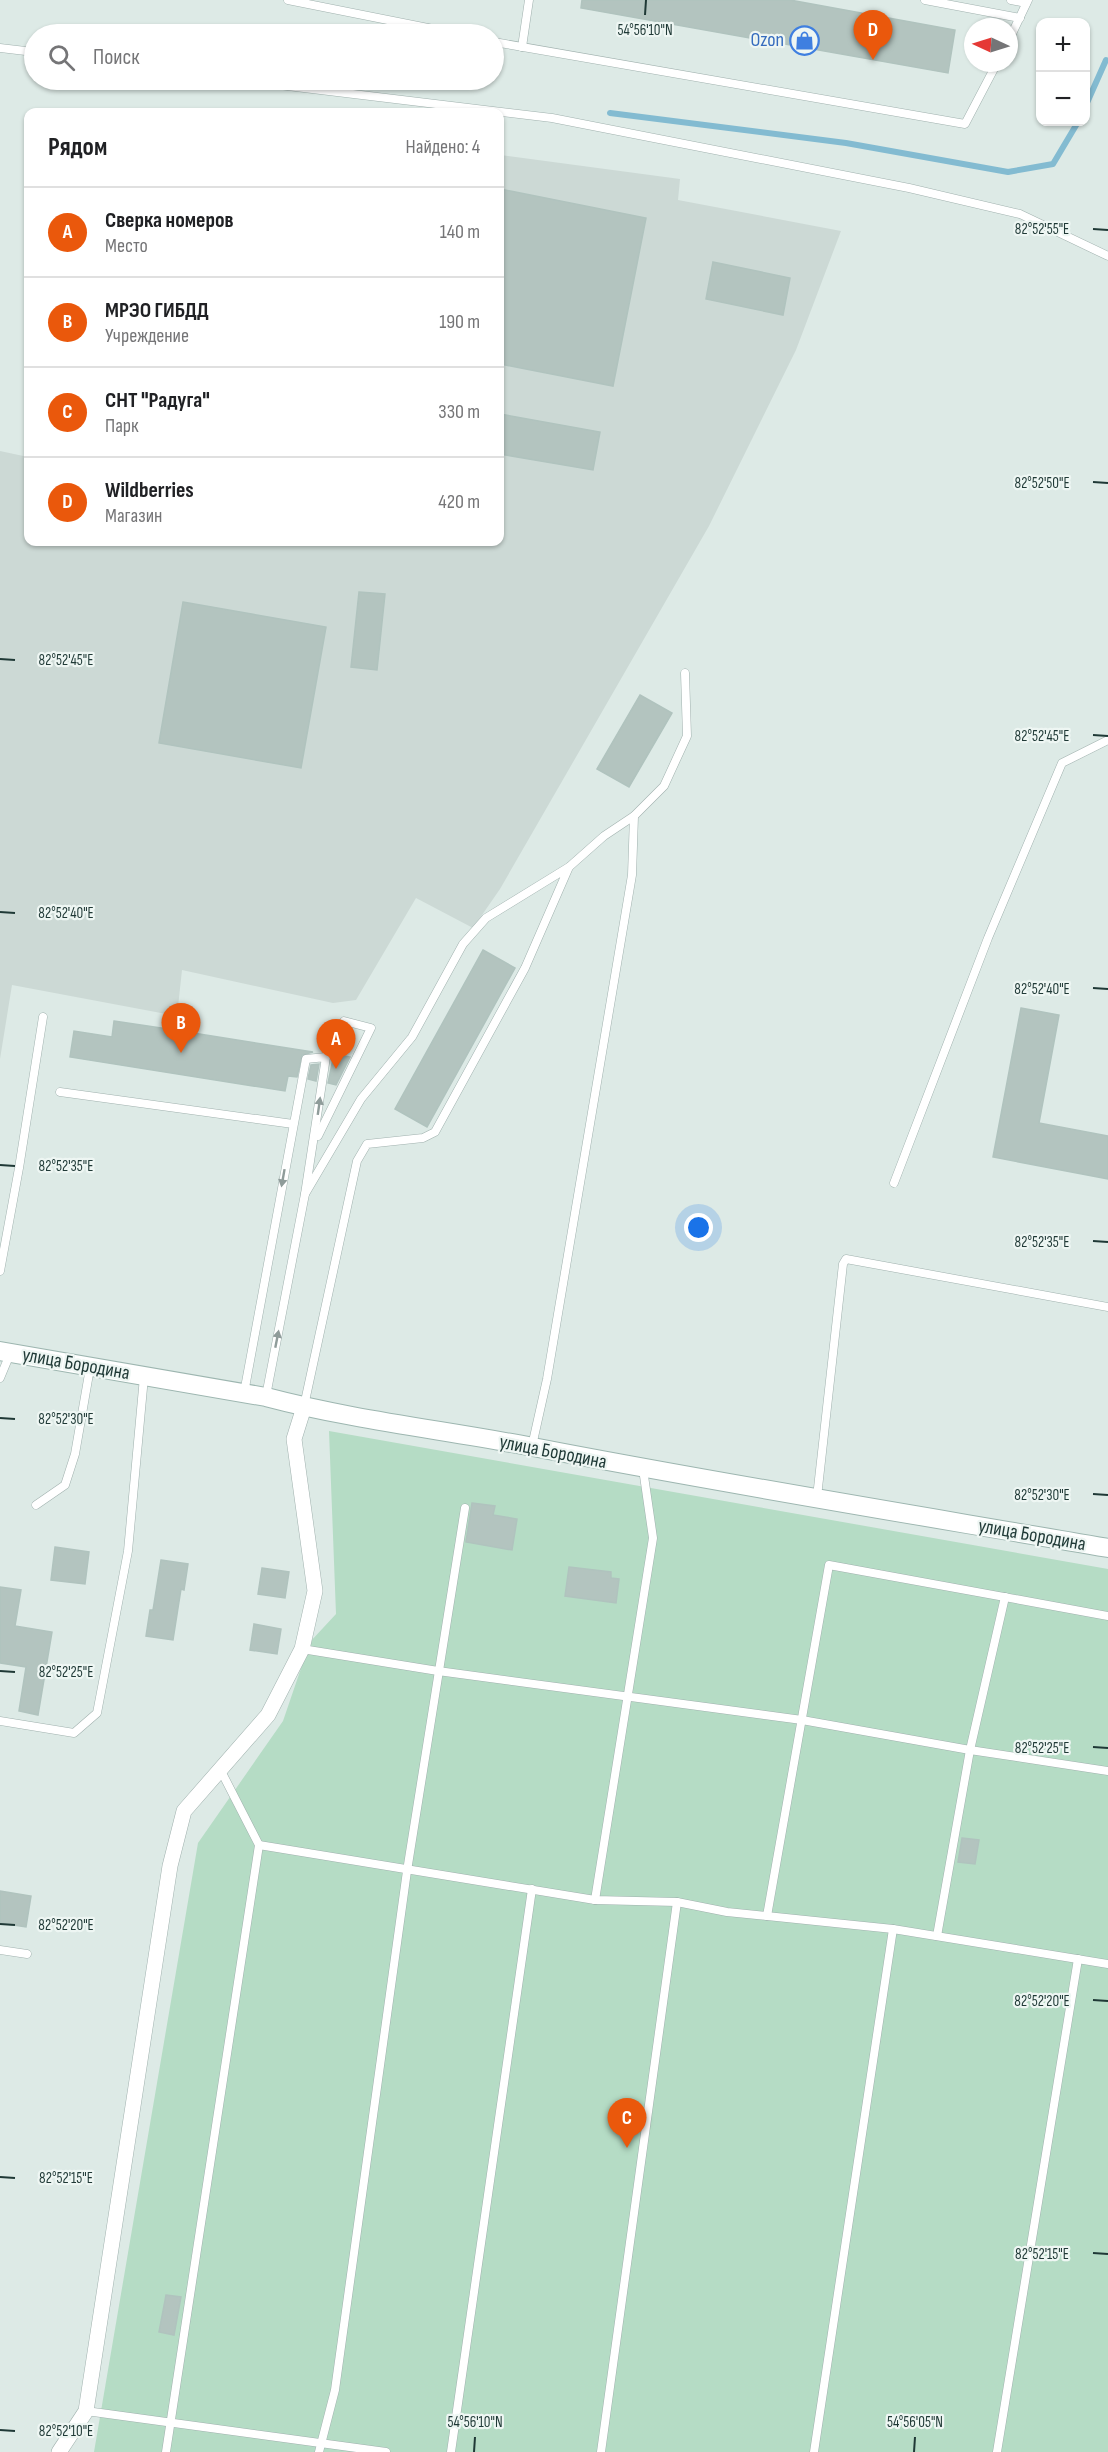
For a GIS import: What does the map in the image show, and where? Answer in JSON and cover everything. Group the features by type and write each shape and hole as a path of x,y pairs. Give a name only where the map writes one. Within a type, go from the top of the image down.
{"main road":[{"name":"улица Бородина","path":"5,1351 266,1397 304,1407 643,1469 1108,1548"}],"street":[{"path":"59,2452 86,2411 170,1866 184,1811 268,1715 302,1649 315,1591 294,1439 304,1407"}],"lane":[{"path":"288,0 408,24"},
{"path":"522,47 529,0"},
{"path":"925,0 1020,18"},
{"path":"1011,0 1027,2 1018,22"},
{"path":"504,44 965,124 992,72"},
{"path":"0,48 24,51"},
{"path":"321,90 469,108"},
{"path":"504,112 552,118 909,188 1020,214 1108,256"},
{"path":"305,1194 362,1099 412,1037 463,944 486,918 569,867 604,836 634,816 664,786 687,736 685,673"},
{"path":"894,1183 988,938 1062,763 1108,740"},
{"path":"531,1447 547,1379 632,875 634,816"},
{"path":"304,1407 357,1161 367,1143 423,1138 435,1132 525,968 569,867"},
{"path":"0,1271 43,1017"},
{"path":"266,1397 314,1143 326,1057 344,1022 371,1028 314,1143"},
{"path":"244,1393 306,1059 326,1057"},
{"path":"60,1092 293,1124"},
{"path":"817,1499 843,1264 846,1259 1108,1307"},
{"path":"0,1378 5,1351"},
{"path":"36,1505 65,1485 75,1454 90,1366"},
{"path":"0,1721 74,1733 97,1713 128,1551 144,1376"},
{"path":"595,1900 653,1538 643,1469"},
{"path":"319,2452 335,2390 408,1870 465,1508"},
{"path":"767,1916 829,1565 1108,1616"},
{"path":"937,1936 970,1750 1005,1597"},
{"path":"302,1649 438,1671 801,1720 970,1750 1108,1771"},
{"path":"166,2452 259,1845 220,1768"},
{"path":"259,1845 595,1900 677,1902 727,1912 893,1929 1108,1964"},
{"path":"451,2452 532,1889"},
{"path":"602,2452 677,1902"},
{"path":"814,2452 893,1929"},
{"path":"0,1950 27,1954"},
{"path":"997,2452 1078,1959"},
{"path":"86,2411 386,2452"}],"shaded area":[{"path":"504,156 680,179 678,200 841,231 796,350 709,526 500,889 473,928 416,898 356,1000 333,1003 182,970 177,1016 12,985 0,1059 0,451 24,456 24,546 504,546"}],"green space":[{"path":"329,1431 1108,1569 1108,2452 94,2452 198,1843 283,1721 310,1642 336,1614"}],"building":[{"path":"582,0 790,0 955,30 948,73 581,8"},
{"path":"504,190 646,218 613,386 504,365"},
{"path":"713,262 790,278 783,315 706,299"},
{"path":"504,415 600,432 593,470 504,455"},
{"path":"359,592 385,594 377,670 351,667"},
{"path":"183,602 326,627 301,768 159,743"},
{"path":"640,695 672,713 629,787 597,769"},
{"path":"483,950 515,968 427,1127 395,1109"},
{"path":"1021,1008 1059,1015 1039,1123 1108,1136 1108,1179 993,1157"},
{"path":"114,1021 313,1052 302,1055 297,1077 288,1076 285,1091 70,1057 74,1031 112,1037"},
{"path":"334,1054 350,1057 336,1085 328,1083"},
{"path":"319,1064 316,1081 308,1079 311,1065"},
{"path":"472,1503 495,1506 493,1515 517,1519 512,1550 466,1542"},
{"path":"55,1547 89,1552 85,1584 51,1580"},
{"path":"161,1560 188,1564 184,1590 181,1589 173,1640 146,1636 150,1610 153,1610"},
{"path":"569,1567 611,1572 611,1578 619,1579 616,1603 565,1596"},
{"path":"262,1568 289,1572 285,1598 258,1594"},
{"path":"0,1587 21,1590 15,1626 52,1632 38,1715 19,1711 26,1667 0,1663"},
{"path":"254,1624 281,1629 277,1654 250,1650"},
{"path":"962,1838 979,1840 975,1864 958,1862"},
{"path":"0,1891 31,1896 26,1927 0,1923"},
{"path":"166,2295 181,2297 174,2335 159,2332"}],"waterway":[{"path":"1090,96 1106,60"},
{"path":"610,113 846,143 1008,172 1053,164 1076,126"}],"place":[{"name":"Ozon","path":"805,40"},
{"name":"Wildberries","path":"873,60"},
{"name":"МРЭО ГИБДД","path":"181,1053"},
{"name":"Сверка номеров","path":"336,1069"},
{"name":"СНТ \"Радуга\"","path":"627,2148"}]}
